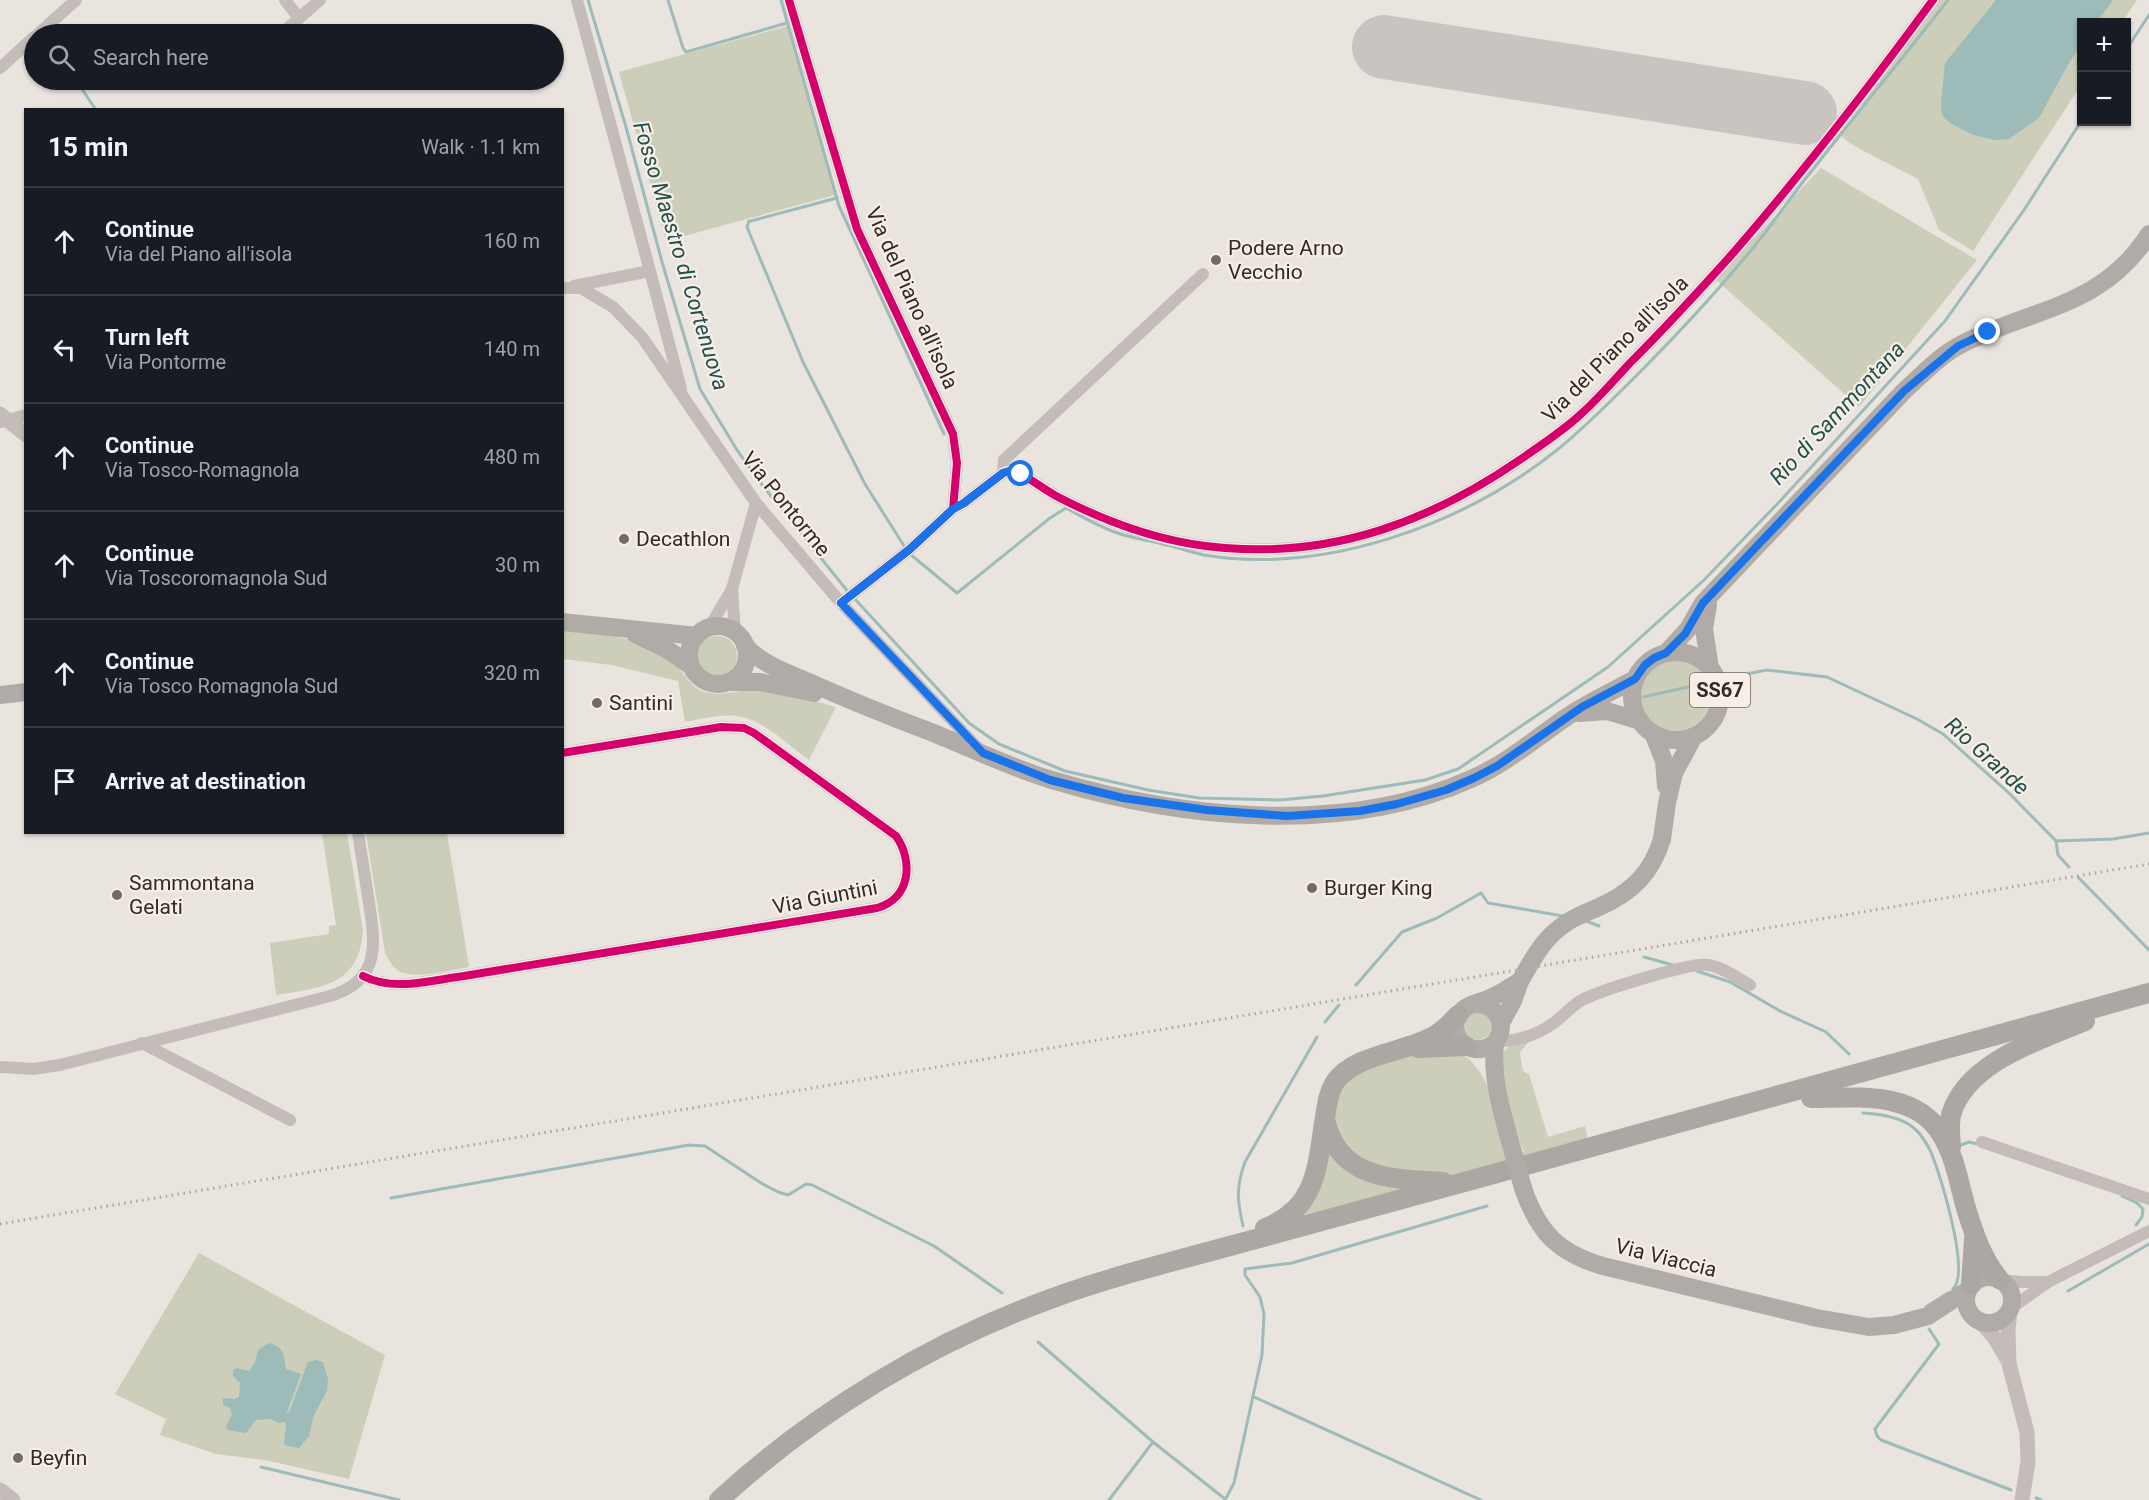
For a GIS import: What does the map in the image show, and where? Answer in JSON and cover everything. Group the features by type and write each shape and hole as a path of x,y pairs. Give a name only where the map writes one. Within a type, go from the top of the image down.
{"highway":[{"path":"719,1500 764,1461 832,1411 905,1366 1051,1298 1219,1248 2149,993"},
{"path":"738,1500 788,1457 864,1404 949,1357 1056,1309 1156,1279 2149,1004"},
{"path":"1219,1248 1279,1222 1301,1204 1315,1178 1329,1093 1341,1075 1360,1063 1431,1038 1458,1015"},
{"path":"2000,1279 1974,1237 1952,1156 1949,1127 1952,1113 1969,1084 1999,1060 2086,1021"},
{"path":"1395,1052 1437,1046 1467,1046"},
{"path":"1811,1098 1876,1098 1909,1107 1929,1119 1938,1128 1952,1156"},
{"path":"1325,1117 1333,1144 1357,1167 1376,1174 1402,1179 1460,1183"},
{"path":"1969,1288 1974,1237"}],"main road":[{"name":"SS67","path":"983,753 1050,780 1123,798 1207,810 1287,816 1330,814 1397,804 1446,790 1497,766 1569,715 1635,679 1649,661 1666,653 1685,634 1699,608 1711,594 1904,391 1933,365 1958,346 1988,332 2055,309 2091,292 2119,271 2141,247 2149,234"},
{"name":"SS67","path":"1569,715 1607,711 1646,727 1663,738 1678,740 1694,736 1710,724 1718,710 1720,689 1710,668 1704,629 1711,594"},
{"path":"564,622 625,629 703,632 720,627 740,639 769,665 848,700 983,753"},
{"path":"625,629 668,650 690,665"},
{"path":"703,632 690,646 689,656 694,673 701,679 719,684 760,682 848,700"},
{"path":"728,682 742,670 746,661 740,639"},
{"name":"SS67","path":"1666,653 1688,654 1701,660 1710,668"},
{"path":"1635,679 1632,702 1664,761 1667,803"},
{"path":"0,695 24,692"},
{"path":"1497,1094 1494,1063 1495,1042 1520,981 1542,944 1560,927 1571,919 1617,898 1636,885 1655,859 1662,839 1674,772 1694,736"},
{"path":"1497,1094 1485,1071 1460,1040 1456,1032 1456,1023 1458,1015 1467,1007 1520,981"},
{"path":"1476,1004 1485,1005 1493,1010 1501,1023"},
{"path":"1467,1046 1482,1049 1495,1042"},
{"name":"Via Viaccia","path":"1497,1094 1523,1188 1533,1214 1546,1233 1564,1250 1585,1261 1856,1325 1879,1327 1928,1316"},
{"path":"1991,1276 2000,1279 2011,1291 2013,1299 2011,1309 1997,1322 1989,1323 1951,1315 1928,1316 1982,1277 1991,1276"},
{"path":"1969,1288 1966,1299 1967,1307 1978,1320"}],"street":[{"path":"49,24 76,0"},
{"path":"285,0 298,18"},
{"path":"291,24 320,0"},
{"path":"577,0 684,399"},
{"name":"Via del Piano all'isola","path":"789,0 857,229 953,434 957,463 953,509"},
{"name":"Via del Piano all'isola","path":"1003,473 1013,470 1056,496 1128,528 1162,538 1225,548 1266,550 1317,546 1392,526 1428,514 1457,500 1542,445 1581,414 1688,304 1797,176 1882,69 1933,0"},
{"path":"0,68 24,47"},
{"path":"564,288 650,271"},
{"path":"848,598 910,549 953,509 1003,473 1004,460 1203,274"},
{"name":"Via Pontorme","path":"564,288 582,288 614,307 642,337 756,503 848,598 983,753"},
{"path":"2,419 24,415"},
{"path":"2,419 24,434"},
{"path":"703,632 732,588 756,503"},
{"path":"732,588 740,639"},
{"name":"Via Giuntini","path":"363,976 375,983 396,985 464,976 877,908 893,901 903,889 907,867 901,843 896,836 772,745 744,728 721,727 564,753"},
{"path":"0,1067 21,1070 43,1068 341,993 353,986 369,967 375,944 358,834"},
{"path":"1495,1042 1526,1036 1549,1027 1576,1004 1594,995 1690,965 1709,965 1718,968 1750,985"},
{"path":"1501,1023 1509,1030 1526,1036"},
{"path":"142,1042 290,1120"},
{"path":"1982,1142 2149,1199"},
{"path":"2022,1500 2028,1462 2027,1432 2010,1364 2008,1331 2011,1309 2048,1282 2149,1232"},
{"path":"2000,1279 2048,1282"},
{"path":"1978,1320 1994,1337 2010,1364"},
{"path":"0,1490 13,1500"}],"green space":[{"path":"1933,0 2137,0 2125,18 2077,18 2077,91 1973,251 1939,230 1918,179 1854,146 1841,136"},
{"path":"788,26 835,195 666,241 619,72"},
{"path":"1821,168 1977,260 1859,407 1715,279"},
{"path":"564,629 622,638 649,647 675,664 692,684 705,692 718,694 753,689 768,690 836,707 809,760 766,727 747,718 724,716 685,722 678,681 611,665 564,659"},
{"path":"717,636 725,637 731,642 736,648 736,664 731,670 725,675 717,676 709,675 703,670 698,664 697,656 698,648 703,642 709,637"},
{"path":"1675,659 1689,662 1701,669 1708,681 1711,695 1708,709 1701,721 1689,728 1675,731 1661,728 1649,721 1642,709 1639,695 1642,681 1649,669 1661,662"},
{"path":"322,834 347,834 363,930 360,949 354,963 335,981 308,990 276,995 270,943 329,934 329,926 336,925"},
{"path":"366,834 447,834 469,967 433,973 406,974 393,965 385,953"},
{"path":"1476,1011 1492,1018 1492,1032 1487,1037 1477,1040 1469,1036 1465,1026 1465,1019"},
{"path":"1530,1040 1520,1053 1523,1071 1529,1074 1548,1137 1585,1126 1588,1138 1450,1176 1438,1177 1367,1167 1332,1133 1334,1100 1347,1077 1415,1053 1460,1053 1470,1060 1480,1072 1488,1087 1506,1157 1524,1152 1504,1096 1500,1065 1503,1053 1511,1045"},
{"path":"1324,1151 1416,1186 1288,1224"},
{"path":"199,1253 385,1355 349,1479 265,1460 216,1454 160,1435 166,1419 115,1394"}],"water":[{"path":"1996,0 2113,0 2100,18 2077,18 2077,51 2039,118 2009,139 1995,140 1973,135 1950,123 1942,115 1945,63"},
{"path":"269,1343 280,1349 284,1356 286,1369 301,1374 286,1415 308,1362 317,1360 323,1362 328,1379 327,1391 314,1415 309,1436 299,1448 284,1445 286,1424 284,1422 278,1423 271,1419 256,1420 246,1433 228,1430 226,1426 232,1415 230,1408 223,1405 223,1398 239,1397 240,1383 233,1376 233,1370 237,1368 249,1371 255,1362 258,1350"}],"waterway":[{"name":"Fosso Maestro di Cortenuova","path":"588,0 700,389 759,481 849,593"},
{"path":"668,0 686,52 787,23"},
{"path":"781,0 839,206 944,434"},
{"path":"910,554 957,593 1050,518 1066,508 1100,526 1125,535 1204,555 1250,559 1297,558 1344,550 1391,538 1479,501 1520,477 1567,442 1613,399 1688,322 1751,250 1948,0"},
{"name":"Rio di Sammontana","path":"2131,42 2149,15"},
{"path":"83,90 95,108"},
{"name":"Fosso Maestro di Cortenuova","path":"854,598 969,723 999,744 1065,771 1148,790 1199,798 1280,800 1323,796 1425,780 1458,769 1608,667 1704,580 1781,500 1945,321 2024,210 2078,126"},
{"path":"837,198 749,221 747,227 803,362 865,484 906,549"},
{"name":"Rio Grande","path":"1731,677 1767,670 1827,677 1917,719 1943,734 2010,794 2056,841 2113,839 2149,833"},
{"name":"Rio Grande","path":"1643,697 1706,683"},
{"path":"2056,841 2058,855 2069,867"},
{"path":"2078,877 2149,950"},
{"path":"1356,985 1402,932 1437,918 1481,893 1488,903 1563,916"},
{"path":"1584,920 1599,926"},
{"path":"1644,957 1673,965"},
{"path":"1697,971 1730,982 1780,1011 1826,1032 1849,1054"},
{"path":"1325,1022 1339,1005"},
{"path":"1243,1226 1238,1194 1245,1162 1317,1037"},
{"path":"1863,1113 1883,1115 1910,1125 1918,1131 1929,1149 1947,1201 1956,1244 1958,1279 1953,1289"},
{"path":"1961,1145 1969,1142 1978,1144"},
{"path":"391,1198 689,1145 705,1146 778,1192 788,1195 806,1184 812,1185 934,1246 1002,1293"},
{"path":"2122,1196 2137,1203 2143,1209 2142,1217 2136,1225"},
{"path":"1225,1500 1234,1483 1262,1355 1264,1314 1260,1297 1245,1275 1245,1269 1292,1263 1487,1206"},
{"path":"2068,1291 2149,1244"},
{"path":"1926,1307 1948,1293"},
{"path":"1929,1329 1939,1344 1875,1429 1877,1436 1881,1440 2011,1490"},
{"path":"1038,1342 1153,1442 1225,1499"},
{"path":"1254,1397 1481,1500"},
{"path":"1109,1500 1153,1442"},
{"path":"261,1467 399,1500"},
{"path":"2036,1498 2041,1500"}],"runway":[{"path":"1384,47 1805,113"}],"railway":[{"path":"0,1224 2149,864"}],"cycle path":[{"path":"789,0 857,229 953,434 957,463 953,509"},
{"path":"841,603 910,549 953,509 1003,473 1013,470 1058,497 1098,516 1139,531 1203,546 1266,549 1305,547 1380,530 1417,517 1487,481 1552,438 1574,420 1696,294 1786,191 1933,0"},
{"path":"363,976 387,983 413,984 877,908 896,897 906,878 905,857 896,836 744,728 721,727 564,753"}],"place":[{"name":"Podere Arno Vecchio","path":"1216,260"},
{"name":"Decathlon","path":"624,539"},
{"name":"Santini","path":"597,703"},
{"name":"Burger King","path":"1312,888"},
{"name":"Sammontana Gelati","path":"117,895"},
{"name":"Beyfin","path":"18,1458"}],"route":[{"path":"1021,474 1013,470 1003,473 987,484 953,509 910,549 841,603 983,753 1050,780 1150,803 1287,816 1360,811 1418,799 1474,778 1497,766 1582,707 1635,679 1645,665 1666,653 1685,634 1703,603 1904,391 1958,346 1988,332"}]}
